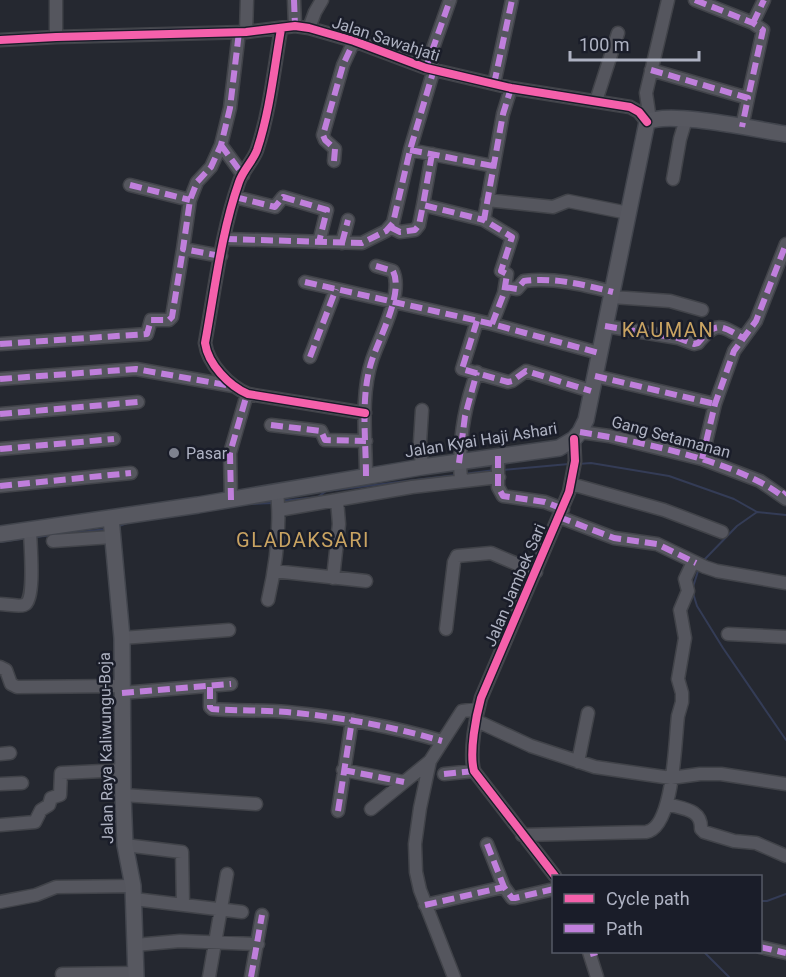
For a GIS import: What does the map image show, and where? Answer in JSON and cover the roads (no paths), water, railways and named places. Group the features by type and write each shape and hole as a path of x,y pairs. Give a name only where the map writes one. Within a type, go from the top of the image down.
{"main road":[{"path":"648,121 657,118 686,119 786,135"},
{"name":"Jalan Kyai Haji Ashari","path":"8,538 112,529 231,500 278,502 366,476 393,480 422,474 499,467 559,448 577,436 586,420 648,121"},
{"name":"Jalan Raya Kaliwungu-Boja","path":"112,529 122,638 125,844 134,892 136,975"}],"street":[{"path":"56,0 56,37"},
{"path":"0,344 147,334 151,320 169,320 172,317 190,200 197,182 211,167 221,145 230,108 247,0"},
{"path":"294,0 295,26"},
{"path":"309,28 322,0"},
{"path":"225,239 362,243 390,227 393,223 430,69 450,0"},
{"path":"494,84 512,0"},
{"path":"648,121 646,93 668,0"},
{"path":"695,0 714,3 753,23 761,28 764,34 742,127"},
{"path":"753,23 764,0"},
{"name":"Jalan Sawahjati","path":"0,40 243,32 295,26 354,41 430,69 511,88 630,107 648,121"},
{"path":"233,386 208,355 206,343 221,256 235,197 258,143 273,76 280,28"},
{"path":"596,101 618,33"},
{"path":"334,161 335,148 323,135 343,65 354,41"},
{"path":"651,70 748,98"},
{"path":"484,220 503,114 511,88"},
{"path":"673,179 686,119"},
{"path":"221,145 243,175"},
{"path":"410,150 493,166"},
{"path":"390,227 400,232 415,230 419,225 432,154"},
{"path":"130,185 190,200"},
{"path":"235,197 275,207 284,197 327,210 319,242"},
{"path":"487,200 553,207 568,201 628,213"},
{"path":"423,205 484,220 512,237 501,271 507,274 505,287 492,324"},
{"path":"342,243 348,220"},
{"path":"702,459 715,404 734,351 756,321 786,244"},
{"path":"183,249 221,256"},
{"path":"366,476 365,413 370,363 385,327 396,286 395,274 390,268 376,266"},
{"path":"505,287 517,289 524,281 570,282 613,294 670,301 702,310"},
{"path":"305,282 492,324 599,353"},
{"path":"310,357 336,289"},
{"path":"477,321 462,369 509,382 526,371 591,391"},
{"path":"605,326 678,338 694,344 715,327 726,329 743,338"},
{"path":"0,379 136,369 233,386 247,394 365,413"},
{"path":"460,471 465,416 477,372"},
{"path":"595,376 715,404"},
{"path":"231,500 230,453 247,394"},
{"path":"0,414 138,402"},
{"path":"422,410 420,436 422,474"},
{"path":"271,426 320,431 325,440 366,441"},
{"path":"577,436 573,472 722,532"},
{"name":"Gang Setamanan","path":"577,436 609,436 702,459 760,481 785,496"},
{"path":"0,449 114,439"},
{"path":"499,467 499,490 503,496 545,502 561,513 614,538 657,544 698,564 725,573 786,583"},
{"path":"0,486 131,472"},
{"name":"Jalan Jambek Sari","path":"474,771 472,754 477,715 561,513 573,472"},
{"path":"268,600 274,571 278,502 337,500 393,480"},
{"path":"333,578 339,524 337,500"},
{"path":"53,541 76,532"},
{"path":"0,604 28,602 32,588 30,535"},
{"path":"446,628 454,562 457,556 491,553 536,572"},
{"path":"522,835 651,831 661,820 667,804 677,720 683,695 678,679 685,638 680,610 687,591 685,579 698,564"},
{"path":"274,571 366,581"},
{"path":"122,638 229,630"},
{"path":"728,634 786,637"},
{"path":"0,668 6,670 11,684 17,687 122,689 210,687 231,684"},
{"path":"210,687 212,709 284,712 352,720 395,728 442,741"},
{"path":"454,977 425,905 416,872 416,844 420,808 430,761 462,711 477,715 531,746 595,767 671,778 721,774 773,784 786,784"},
{"path":"579,762 588,713"},
{"path":"338,812 352,720"},
{"path":"370,809 430,761"},
{"path":"0,825 35,822 41,810 49,805 51,798 60,795 61,773 123,770"},
{"path":"343,771 404,782"},
{"path":"444,774 474,771 554,875"},
{"path":"0,784 22,783"},
{"path":"123,795 256,804"},
{"path":"667,804 696,814 702,821 701,829 704,832 734,841 756,843 786,856"},
{"path":"125,844 182,852 183,904"},
{"path":"488,844 504,887 512,898 552,889"},
{"path":"204,977 211,977 227,874"},
{"path":"0,902 36,895 56,887 134,892 183,904 242,912"},
{"path":"425,905 504,887"},
{"path":"251,977 262,915"},
{"path":"135,945 180,941 258,944"},
{"path":"762,947 786,953"},
{"path":"592,953 597,977"},
{"path":"62,974 136,975"}],"waterway":[{"path":"578,464 591,463 669,476 734,499 757,512 786,515"},
{"path":"503,470 569,464"},
{"path":"464,474 495,470"},
{"path":"281,501 318,497 326,491 456,475"},
{"path":"249,504 273,503"},
{"path":"704,560 737,526 757,512"},
{"path":"119,526 130,522"},
{"path":"36,537 107,529"},
{"path":"0,542 27,538"},
{"path":"693,587 699,568"},
{"path":"693,593 697,606 723,648 786,740"},
{"path":"762,901 786,894"},
{"path":"705,953 729,977"}],"place":[{"name":"Pasar","path":"174,453"}],"district":[{"name":"KAUMAN","path":"668,330"},
{"name":"GLADAKSARI","path":"303,540"}]}
